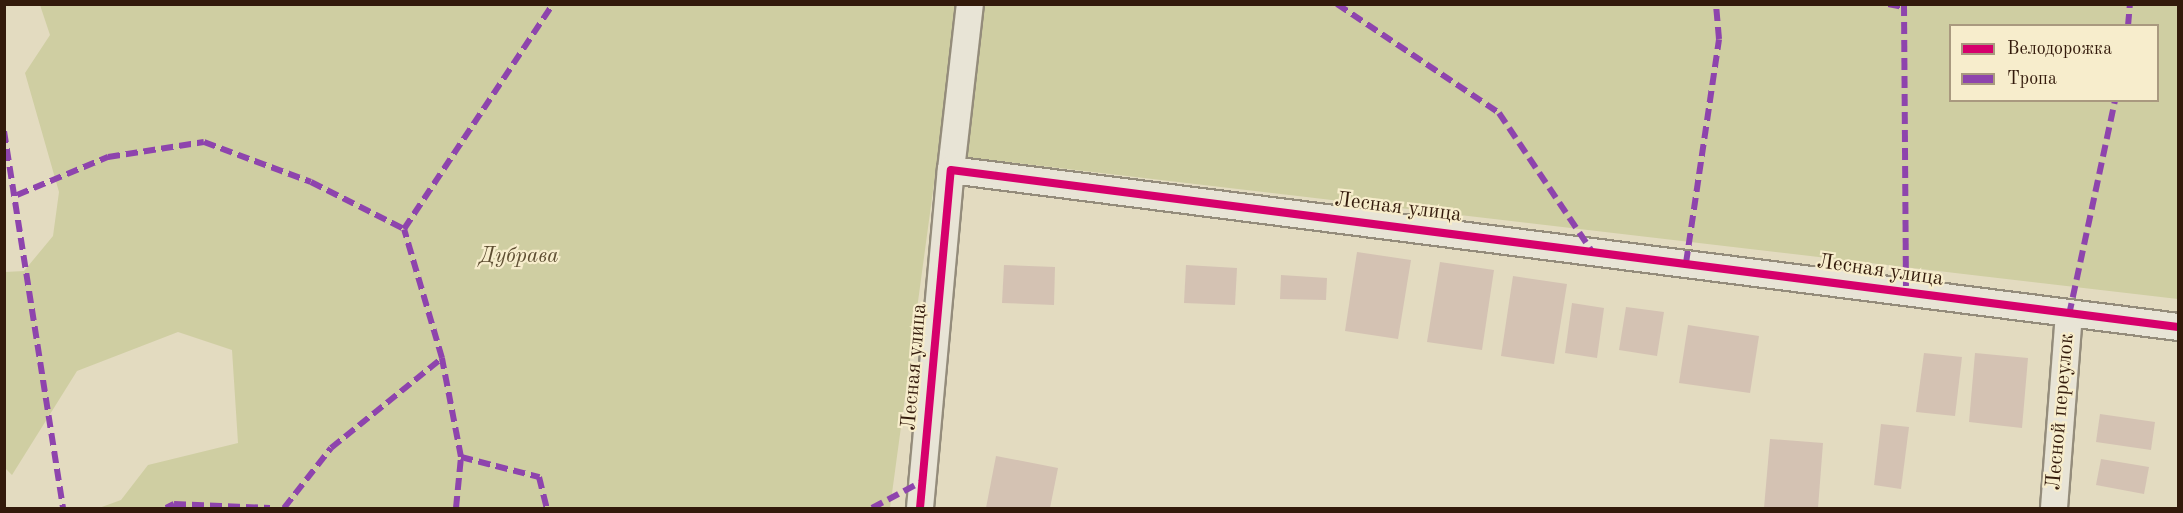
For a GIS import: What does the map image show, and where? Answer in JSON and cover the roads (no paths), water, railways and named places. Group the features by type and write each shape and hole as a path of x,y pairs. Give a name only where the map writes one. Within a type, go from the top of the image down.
{"street":[{"path":"951,170 970,4"},
{"name":"Лесная улица","path":"920,508 951,170 2069,315 2178,327"},
{"name":"Лесной переулок","path":"2054,508 2069,315"}],"park label":[{"name":"Дубрава","path":"519,257"}]}
